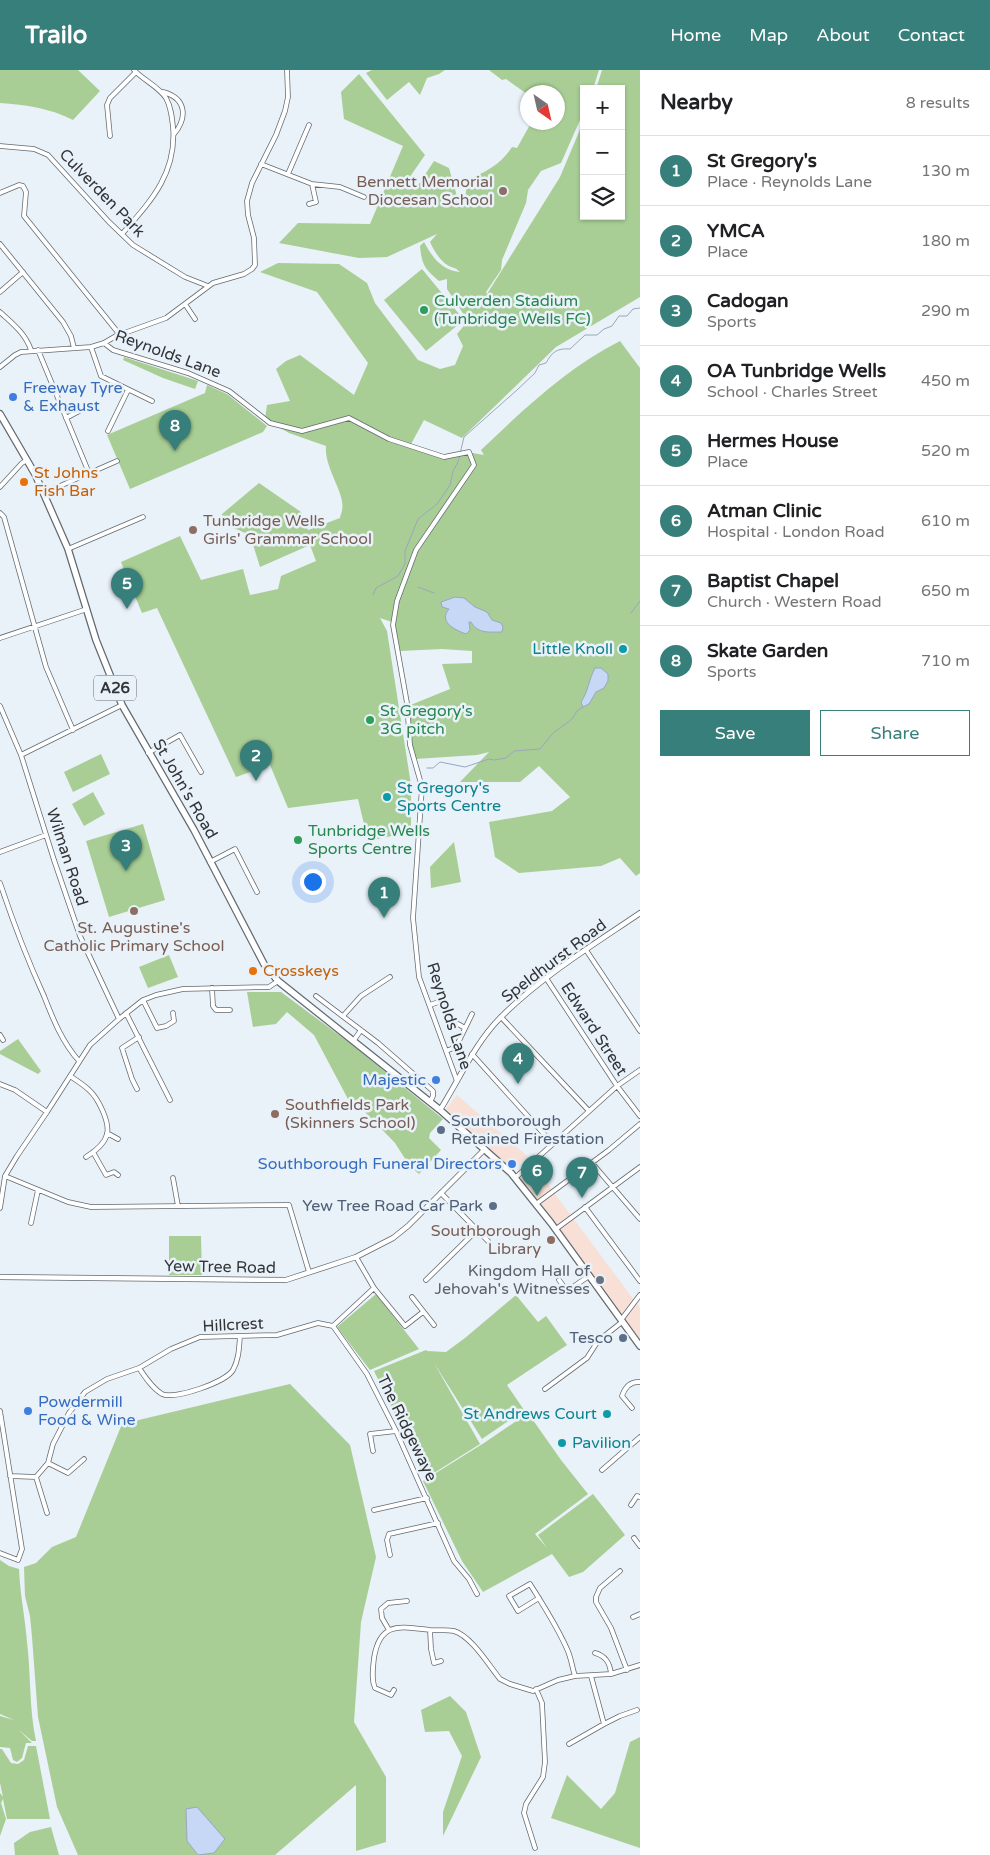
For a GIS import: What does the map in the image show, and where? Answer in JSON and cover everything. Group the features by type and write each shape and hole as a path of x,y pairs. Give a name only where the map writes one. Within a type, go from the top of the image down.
{"highway":[{"name":"St John's Road","path":"0,414 28,460 68,549 96,640 122,705 148,753 177,800 259,956 278,981 440,1110"},
{"name":"A26","path":"440,1110 515,1178 556,1229 640,1345"}],"street":[{"path":"0,367 15,355 31,350 91,347 104,343 166,318 208,286 223,278 247,272 255,265 254,238 247,204 252,183 276,136 285,111 288,97 287,70"},
{"path":"110,136 107,104 110,98 135,71 161,92 176,98 183,108 178,129 174,135"},
{"path":"122,234 148,205 161,186 170,160 174,135 170,107 161,92"},
{"path":"288,174 309,125"},
{"name":"Culverden Park","path":"0,146 34,149 48,155 122,234 142,252 185,277 208,286"},
{"path":"261,164 312,184 340,187 364,197"},
{"path":"309,204 316,202 312,184"},
{"path":"0,193 19,185 23,186 26,192 24,216 120,335"},
{"path":"0,244 63,322 71,336 74,348"},
{"path":"0,292 23,272"},
{"path":"186,304 195,319"},
{"path":"0,312 18,328 31,350"},
{"name":"Reynolds Lane","path":"104,343 113,350 188,373 230,390 270,423 302,431 349,418 396,441 444,457 469,452 474,465 416,550 397,601 394,625 407,704 410,745 422,786 413,918 419,977 457,1081"},
{"path":"91,347 101,376 152,401"},
{"path":"38,350 89,473"},
{"path":"108,431 128,390"},
{"path":"66,418 89,406"},
{"path":"0,487 22,463 28,460"},
{"path":"44,493 117,461"},
{"path":"0,513 4,517 46,667 73,730"},
{"path":"68,549 143,517"},
{"path":"0,638 87,609"},
{"path":"21,755 122,705"},
{"name":"Wilman Road","path":"0,706 21,755 80,936 118,1019"},
{"path":"148,753 180,735 201,772"},
{"path":"0,852 46,835"},
{"path":"210,862 235,849 257,892"},
{"path":"0,884 14,927 51,1013 64,1041 79,1061"},
{"name":"Speldhurst Road","path":"440,1110 472,1054 501,1017 546,978 640,913"},
{"path":"586,950 640,1031"},
{"path":"343,1016 360,996 390,977"},
{"name":"Edward Street","path":"546,978 617,1086 640,1116"},
{"path":"0,1208 5,1176 17,1156 90,1045 118,1019 143,1000 156,995 183,989 268,987 278,981"},
{"path":"212,988 213,1006 216,1010 230,1010"},
{"path":"316,996 361,1030 433,1091 434,1096 430,1102"},
{"path":"143,1000 157,1028 174,1022 173,1013"},
{"path":"430,1005 442,1001 444,1010"},
{"path":"126,1013 170,1100"},
{"path":"446,1051 456,1047 472,1014"},
{"path":"501,1017 589,1111"},
{"path":"458,1024 465,1028"},
{"path":"354,1040 361,1030"},
{"path":"137,1088 132,1079 122,1048 139,1037"},
{"path":"472,1054 553,1144"},
{"path":"515,1178 617,1086 640,1070"},
{"path":"70,1076 90,1091 103,1111 107,1133 93,1152 86,1157"},
{"path":"0,1084 15,1090 47,1112"},
{"path":"536,1204 592,1163 640,1124"},
{"path":"107,1133 118,1138"},
{"name":"Yew Tree Road","path":"0,1277 286,1280 356,1257 393,1238 408,1226 485,1149"},
{"path":"93,1152 106,1175 114,1172 118,1175"},
{"path":"592,1163 638,1213 640,1219"},
{"path":"556,1229 640,1167"},
{"path":"5,1176 68,1202 91,1207 289,1205 309,1272"},
{"path":"173,1178 178,1206"},
{"path":"31,1223 38,1190"},
{"path":"441,1193 488,1241"},
{"path":"584,1207 640,1280"},
{"path":"426,1280 477,1230"},
{"path":"356,1257 374,1288 406,1326 424,1312"},
{"path":"559,1280 567,1290 589,1276"},
{"path":"332,1326 374,1288"},
{"path":"545,1389 587,1358 598,1341 621,1321 640,1295"},
{"path":"412,1297 434,1325"},
{"name":"Hillcrest","path":"48,1463 53,1444 69,1413 85,1392 107,1380 139,1368 171,1348 200,1337 277,1335 318,1323 332,1326"},
{"name":"The Ridgewaye","path":"332,1326 367,1374 396,1431 454,1561 469,1579 476,1594"},
{"path":"139,1368 149,1383 163,1394 176,1396 216,1383 232,1372 238,1357 240,1336"},
{"path":"632,1408 622,1396 623,1392 629,1384 640,1382"},
{"path":"0,1411 22,1549 18,1560 0,1552"},
{"path":"373,1451 370,1434 396,1431"},
{"path":"602,1470 640,1437"},
{"path":"36,1477 48,1463 68,1473 84,1459"},
{"path":"10,1476 36,1477"},
{"path":"36,1477 47,1512"},
{"path":"631,1505 636,1496 640,1497"},
{"path":"374,1510 427,1498"},
{"path":"390,1555 387,1540 389,1534 438,1522"},
{"path":"634,1538 640,1546"},
{"path":"620,1571 600,1588 596,1602 610,1628 627,1670"},
{"path":"539,1598 518,1610 510,1596 530,1584 539,1598 568,1649 575,1676"},
{"path":"401,1594 402,1601"},
{"path":"389,1630 382,1618 381,1609 388,1603 407,1601"},
{"path":"633,1618 640,1614"},
{"path":"394,1690 391,1695 375,1688 372,1683 376,1648 381,1638 389,1630 406,1626 430,1630 454,1630 464,1635 500,1679 533,1691 558,1680 575,1676 611,1674 640,1665"},
{"path":"430,1630 434,1663 441,1661"},
{"path":"595,1653 603,1655 610,1665 611,1674"},
{"path":"591,1676 604,1724"},
{"path":"535,1848 524,1813 526,1804 543,1777 545,1762 542,1704 536,1689"},
{"path":"569,1744 620,1716 637,1710"}],"shaded area":[{"path":"457,1095 527,1156 513,1170 446,1109"},
{"path":"535,1167 640,1308 640,1339 519,1177"}],"green space":[{"path":"0,70 78,70 100,91 73,120 38,108 0,103"},
{"path":"372,70 445,70 427,78 420,95 409,82 387,100 366,73"},
{"path":"489,70 599,70 594,85 580,85 580,120 561,163 541,171 528,190 526,203 502,260 501,270 486,292 487,294 560,177 580,130 580,220 625,220 625,85 597,85 602,70 640,70 640,297 556,347 462,438 424,420 410,446 451,456 467,452 484,455 481,450 547,390 582,363 620,341 640,368 640,873 636,876 620,858 601,866 519,873 495,857 489,822 552,811 570,797 539,766 520,782 460,782 489,752 477,755 415,759 411,745 408,706 450,689 442,664 472,663 472,651 442,649 400,651 395,623 380,618 387,631 411,785 411,832 368,841 358,799 288,808 270,765 236,777 157,608 142,613 121,562 180,536 201,580 243,569 250,595 278,589 281,576 316,561 310,545 260,567 250,535 224,524 222,514 259,483 301,512 308,530 340,518 342,511 341,496 328,463 326,446 289,433 265,419 267,405 290,401 276,369 286,361 300,355 354,395 368,363 317,292 260,272 278,263 339,264 367,283 375,303 418,360 440,369 455,365 463,346 457,334 468,321 447,289 447,279 439,281 423,262 420,246 424,242 438,262 448,269 460,272 446,264 435,252 430,242 437,234 387,257 359,258 279,243 298,223 370,224 403,146 344,119 341,92 359,74 425,155 407,181 415,190 434,161 449,168 460,207 465,203 467,180 492,167 512,147 517,148 527,130 565,130 565,85 520,85 520,89 506,79 502,80"},
{"name":"Culverden Stadium (Tunbridge Wells FC)","path":"422,269 464,320 426,351 384,300"},
{"path":"124,357 198,381 195,389 163,378 123,360"},
{"path":"207,385 227,394 267,426 263,432 130,489 107,435 205,393"},
{"path":"101,754 110,774 73,792 64,772"},
{"path":"93,792 105,814 84,826 72,804"},
{"path":"143,824 165,900 109,917 86,841"},
{"path":"454,842 461,882 431,888 430,867"},
{"path":"169,955 178,977 148,988 139,967"},
{"path":"247,992 281,992 351,1044 443,1119 430,1133 429,1138 441,1150 419,1174 409,1165 395,1143 366,1113 349,1101 314,1035 287,1012 276,1024 253,1027"},
{"path":"18,1039 41,1071 38,1074 0,1054 0,1051"},
{"path":"169,1236 201,1236 202,1275 169,1275"},
{"path":"376,1294 419,1349 370,1370 337,1327"},
{"path":"516,1295 538,1322 546,1316 567,1345 507,1385 524,1410 482,1439 434,1363 480,1444 426,1478 374,1371 426,1350 446,1352"},
{"path":"290,1384 350,1445 376,1557 361,1622 354,1722 386,1777 386,1842 356,1851 356,1785 275,1855 78,1855 57,1807 38,1717 30,1616 25,1596 24,1567 36,1563 52,1547 76,1537 122,1424"},
{"path":"528,1413 588,1494 535,1534 547,1548 538,1535 593,1494 625,1535 583,1572 569,1577 552,1554 483,1592 462,1561 423,1481"},
{"path":"0,1560 9,1566 19,1569 32,1716 36,1741 32,1741 19,1730 32,1743 26,1743 22,1758 17,1762 13,1760 10,1748 0,1747 0,1716 14,1720 0,1714"},
{"path":"450,1696 466,1712 481,1757 443,1836 443,1812 462,1756 449,1731 425,1732 421,1710"},
{"path":"640,1737 640,1848 551,1818 567,1775 601,1809 615,1793 630,1742"},
{"path":"28,1746 36,1746 50,1819 7,1819 3,1799 1,1803 6,1819 0,1836 0,1793 3,1797 0,1783 0,1749 2,1749 11,1763 18,1764 24,1760"},
{"path":"51,1827 59,1855 15,1855 14,1843 30,1832"}],"water":[{"path":"455,597 464,598 475,607 487,612 492,620 501,623 503,627 502,632 480,630 471,622 469,622 470,630 466,634 453,628 445,618 449,609 442,607 441,602"},
{"path":"595,668 601,668 608,674 608,681 604,688 596,692 589,704 583,707 581,702"},
{"path":"197,1807 225,1839 214,1853 198,1855 187,1841 186,1809"}],"waterway":[{"path":"373,595 376,588 398,576 405,564 405,551 418,519 437,504 450,485 464,437 535,373 539,365 546,363 555,352 562,349 570,349 585,335 597,335 604,329 612,326 619,316 627,316 633,309 640,308"},
{"path":"418,587 434,593"},
{"path":"631,613 640,601"},
{"path":"427,768 433,768 440,762 465,767 489,759 506,758 514,751 540,749 553,733 571,720 577,711 583,707"}],"place":[{"name":"Bennett Memorial Diocesan School","path":"503,191"},
{"name":"Culverden Stadium (Tunbridge Wells FC)","path":"424,310"},
{"name":"Freeway Tyre & Exhaust","path":"13,397"},
{"name":"Skate Garden","path":"175,451"},
{"name":"St Johns Fish Bar","path":"24,482"},
{"name":"Tunbridge Wells Girls' Grammar School","path":"193,530"},
{"name":"Hermes House","path":"127,609"},
{"name":"Little Knoll","path":"623,649"},
{"name":"St Gregory's 3G pitch","path":"370,720"},
{"name":"YMCA","path":"256,781"},
{"name":"St Gregory's Sports Centre","path":"387,797"},
{"name":"Tunbridge Wells Sports Centre","path":"298,840"},
{"name":"Cadogan","path":"126,871"},
{"name":"St. Augustine's Catholic Primary School","path":"134,911"},
{"name":"St Gregory's","path":"384,918"},
{"name":"Crosskeys","path":"253,971"},
{"name":"Majestic","path":"436,1080"},
{"name":"OA Tunbridge Wells","path":"518,1084"},
{"name":"Southfields Park (Skinners School)","path":"275,1114"},
{"name":"Southborough Retained Firestation","path":"441,1130"},
{"name":"Southborough Funeral Directors","path":"512,1164"},
{"name":"Atman Clinic","path":"537,1196"},
{"name":"Baptist Chapel","path":"582,1198"},
{"name":"Yew Tree Road Car Park","path":"493,1206"},
{"name":"Southborough Library","path":"551,1240"},
{"name":"Kingdom Hall of Jehovah's Witnesses","path":"600,1280"},
{"name":"Tesco","path":"623,1338"},
{"name":"Powdermill Food & Wine","path":"28,1411"},
{"name":"St Andrews Court","path":"607,1414"},
{"name":"Pavilion","path":"562,1443"}]}
